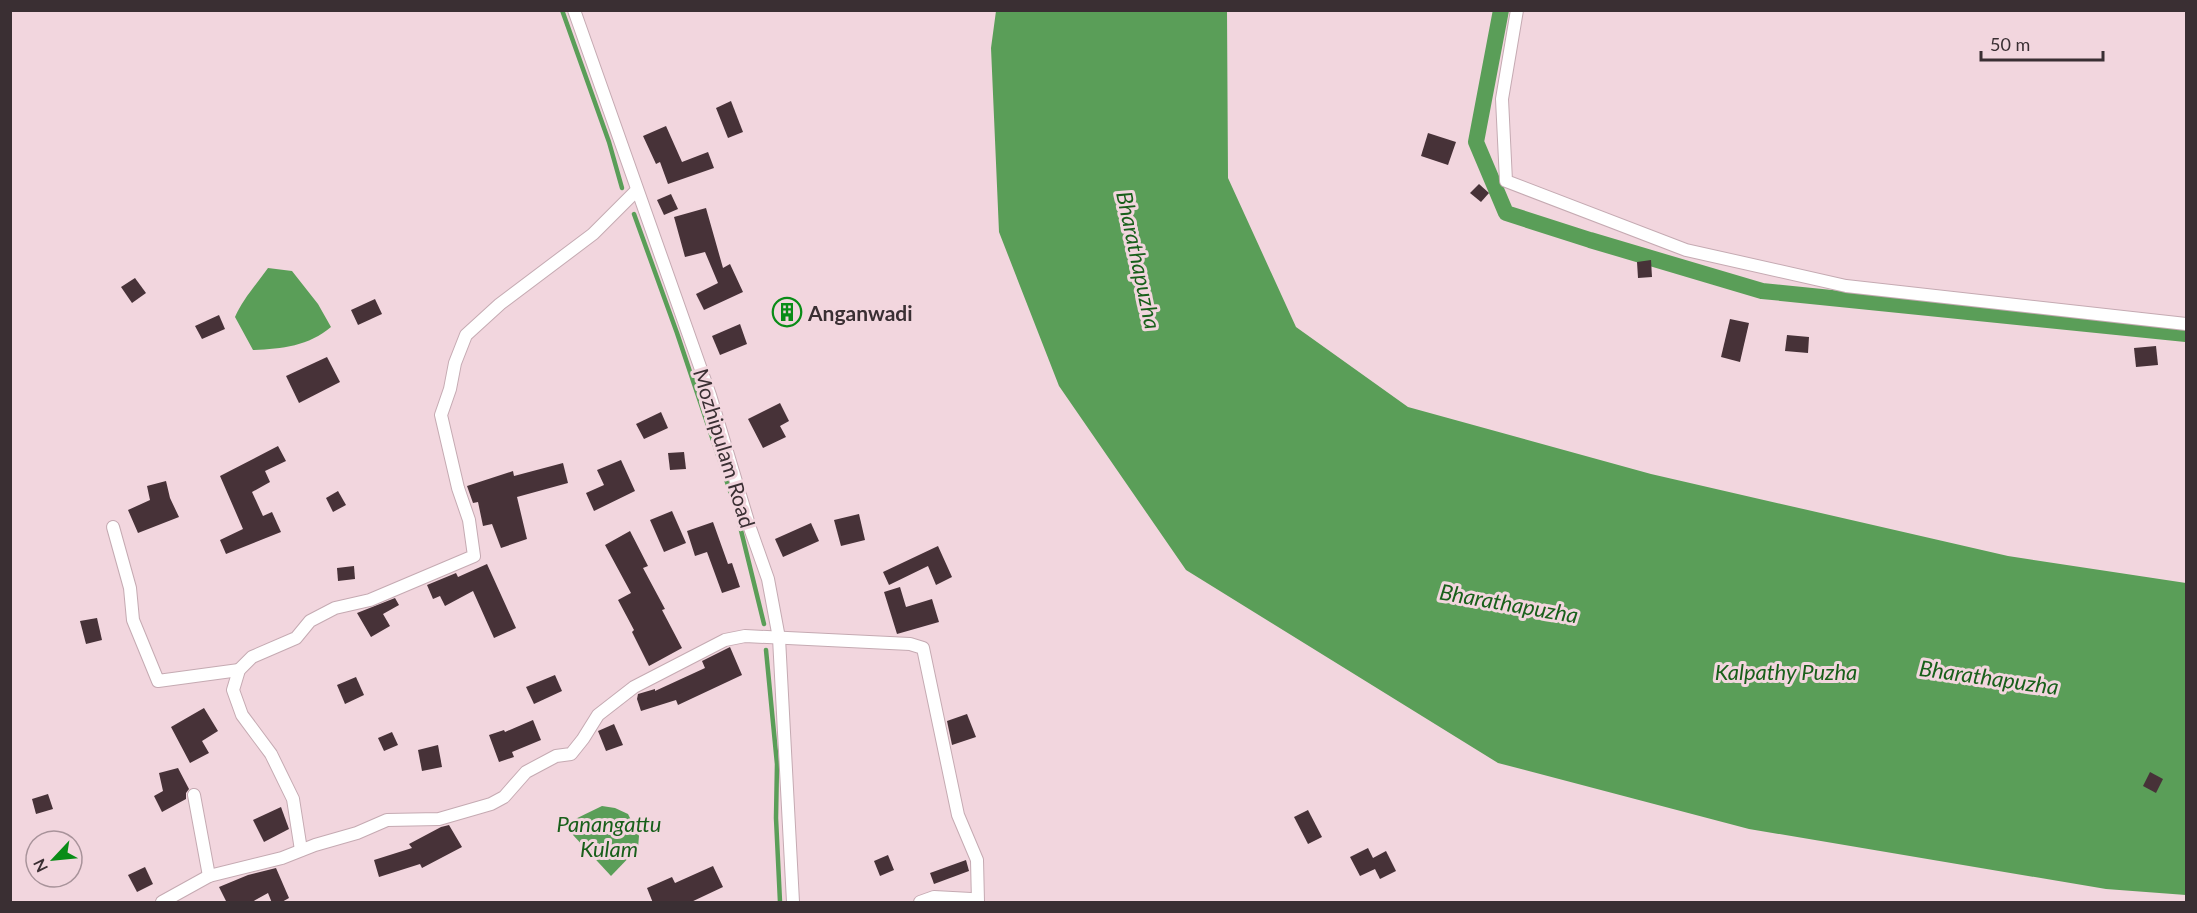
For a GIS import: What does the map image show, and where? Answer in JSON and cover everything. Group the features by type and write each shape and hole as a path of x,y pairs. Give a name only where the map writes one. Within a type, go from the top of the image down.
{"street":[{"name":"Mozhipulam Road","path":"574,10 710,395 750,528 768,579 779,638 793,903"},
{"path":"1517,10 1502,99 1506,181 1686,250 1846,286 2187,324"},
{"path":"301,850 293,799 271,754 242,715 233,690 239,670 252,657 296,638 310,621 335,608 370,600 474,556 469,520 458,488 441,415 450,389 455,363 466,335 500,304 593,234 637,190"},
{"path":"113,527 130,588 133,620 158,681 239,670"},
{"path":"162,903 209,876 282,858 357,833 387,820 439,819 491,804 504,797 526,772 556,756 571,753 598,715 634,687 725,640 745,636 910,644 923,648 958,815 977,860 975,902 934,897 920,903"},
{"path":"194,795 209,876"}],"water":[{"name":"Kalpathy Puzha","path":"996,11 1227,11 1228,178 1296,327 1408,407 1651,474 2008,556 2186,583 2186,895 2106,889 1749,829 1498,763 1186,570 1059,386 999,232 991,48"},
{"path":"268,268 292,271 318,304 331,327 313,338 294,345 253,350 235,317"},
{"name":"Panangattu Kulam","path":"602,806 615,808 628,814 639,836 638,848 611,876 573,835 567,823"}],"building":[{"path":"731,101 743,132 728,138 716,108"},
{"path":"666,126 682,162 708,152 714,168 668,184 660,162 656,164 643,136"},
{"path":"1428,133 1456,142 1448,165 1421,156"},
{"path":"1479,184 1489,193 1481,202 1470,193"},
{"path":"671,194 678,209 664,215 657,200"},
{"path":"706,208 723,268 730,264 743,292 704,310 696,294 718,283 705,252 685,257 674,217"},
{"path":"1651,260 1652,277 1638,278 1637,262"},
{"path":"135,278 146,293 132,303 121,287"},
{"path":"375,299 382,314 358,325 351,310"},
{"path":"219,315 225,329 202,339 195,326"},
{"path":"1730,319 1749,323 1740,362 1721,357"},
{"path":"740,324 747,344 720,355 712,336"},
{"path":"1787,335 1809,337 1808,353 1785,351"},
{"path":"2156,346 2158,365 2136,367 2134,348"},
{"path":"327,357 340,382 299,403 286,376"},
{"path":"780,403 789,421 780,426 786,437 763,448 748,419"},
{"path":"661,412 668,428 644,439 636,424"},
{"path":"278,446 286,461 265,471 270,482 252,492 263,516 272,512 281,532 226,554 220,540 243,529 220,476"},
{"path":"684,452 686,469 670,470 668,453"},
{"path":"621,460 635,491 594,511 586,493 604,485 597,470"},
{"path":"563,463 568,483 517,497 527,539 501,548 492,524 483,526 478,502 473,503 467,486 513,471 514,476"},
{"path":"166,481 170,498 179,517 138,533 128,510 150,500 147,486"},
{"path":"338,491 346,505 333,512 326,498"},
{"path":"672,511 686,543 664,552 650,520"},
{"path":"859,514 865,540 841,546 834,520"},
{"path":"713,522 728,564 732,563 740,587 722,593 707,552 695,556 687,531"},
{"path":"811,523 819,541 783,557 775,539"},
{"path":"630,531 648,566 643,568 665,609 662,610 682,648 649,666 618,600 631,593 605,545"},
{"path":"938,546 952,577 936,585 928,566 889,585 883,572"},
{"path":"487,564 516,628 494,638 473,591 445,606 440,596 433,599 427,585 456,573 458,577"},
{"path":"354,566 355,579 338,581 337,568"},
{"path":"900,587 906,607 932,599 939,622 897,634 884,592"},
{"path":"395,598 399,605 383,614 390,626 371,637 357,613"},
{"path":"97,618 102,640 86,644 80,621"},
{"path":"730,647 742,675 678,705 676,700 641,711 637,699 638,694 655,689 655,691 705,668 702,661"},
{"path":"555,675 562,691 534,704 526,687"},
{"path":"356,677 364,695 345,704 337,685"},
{"path":"204,708 218,731 202,741 209,753 190,763 171,727"},
{"path":"967,714 976,737 952,745 947,721"},
{"path":"533,720 541,740 512,752 514,757 499,762 489,735 504,730 505,732"},
{"path":"614,724 623,745 606,751 598,731"},
{"path":"392,732 398,745 384,751 378,738"},
{"path":"438,745 442,767 422,771 418,750"},
{"path":"178,768 189,789 186,799 162,812 154,796 163,791 159,773"},
{"path":"2150,772 2163,779 2156,793 2143,786"},
{"path":"48,794 53,809 36,814 32,799"},
{"path":"281,807 289,829 264,842 253,820"},
{"path":"1308,810 1322,837 1308,844 1294,817"},
{"path":"449,825 462,847 422,868 420,864 379,877 374,860 412,848 409,844"},
{"path":"1368,848 1373,858 1386,851 1396,871 1380,879 1375,869 1360,876 1350,857"},
{"path":"888,855 894,870 880,876 874,861"},
{"path":"966,860 969,871 934,884 930,873"},
{"path":"713,866 723,887 689,903 653,903 647,888 672,877 675,883"},
{"path":"145,867 153,884 137,892 128,875"},
{"path":"276,868 289,898 280,903 272,903 268,893 250,903 227,903 219,887 248,875"}],"waterway":[{"path":"562,10 609,142 622,188"},
{"path":"1501,10 1476,142 1506,213 1762,291 2186,334"},
{"path":"634,214 735,506 764,624"},
{"path":"766,650 777,764 776,818 780,902"}],"place":[{"name":"Anganwadi","path":"787,312"}],"water label":[{"name":"Bharathapuzha","path":"1139,260"},
{"name":"Bharathapuzha","path":"1509,603"},
{"name":"Bharathapuzha","path":"1989,677"}]}
